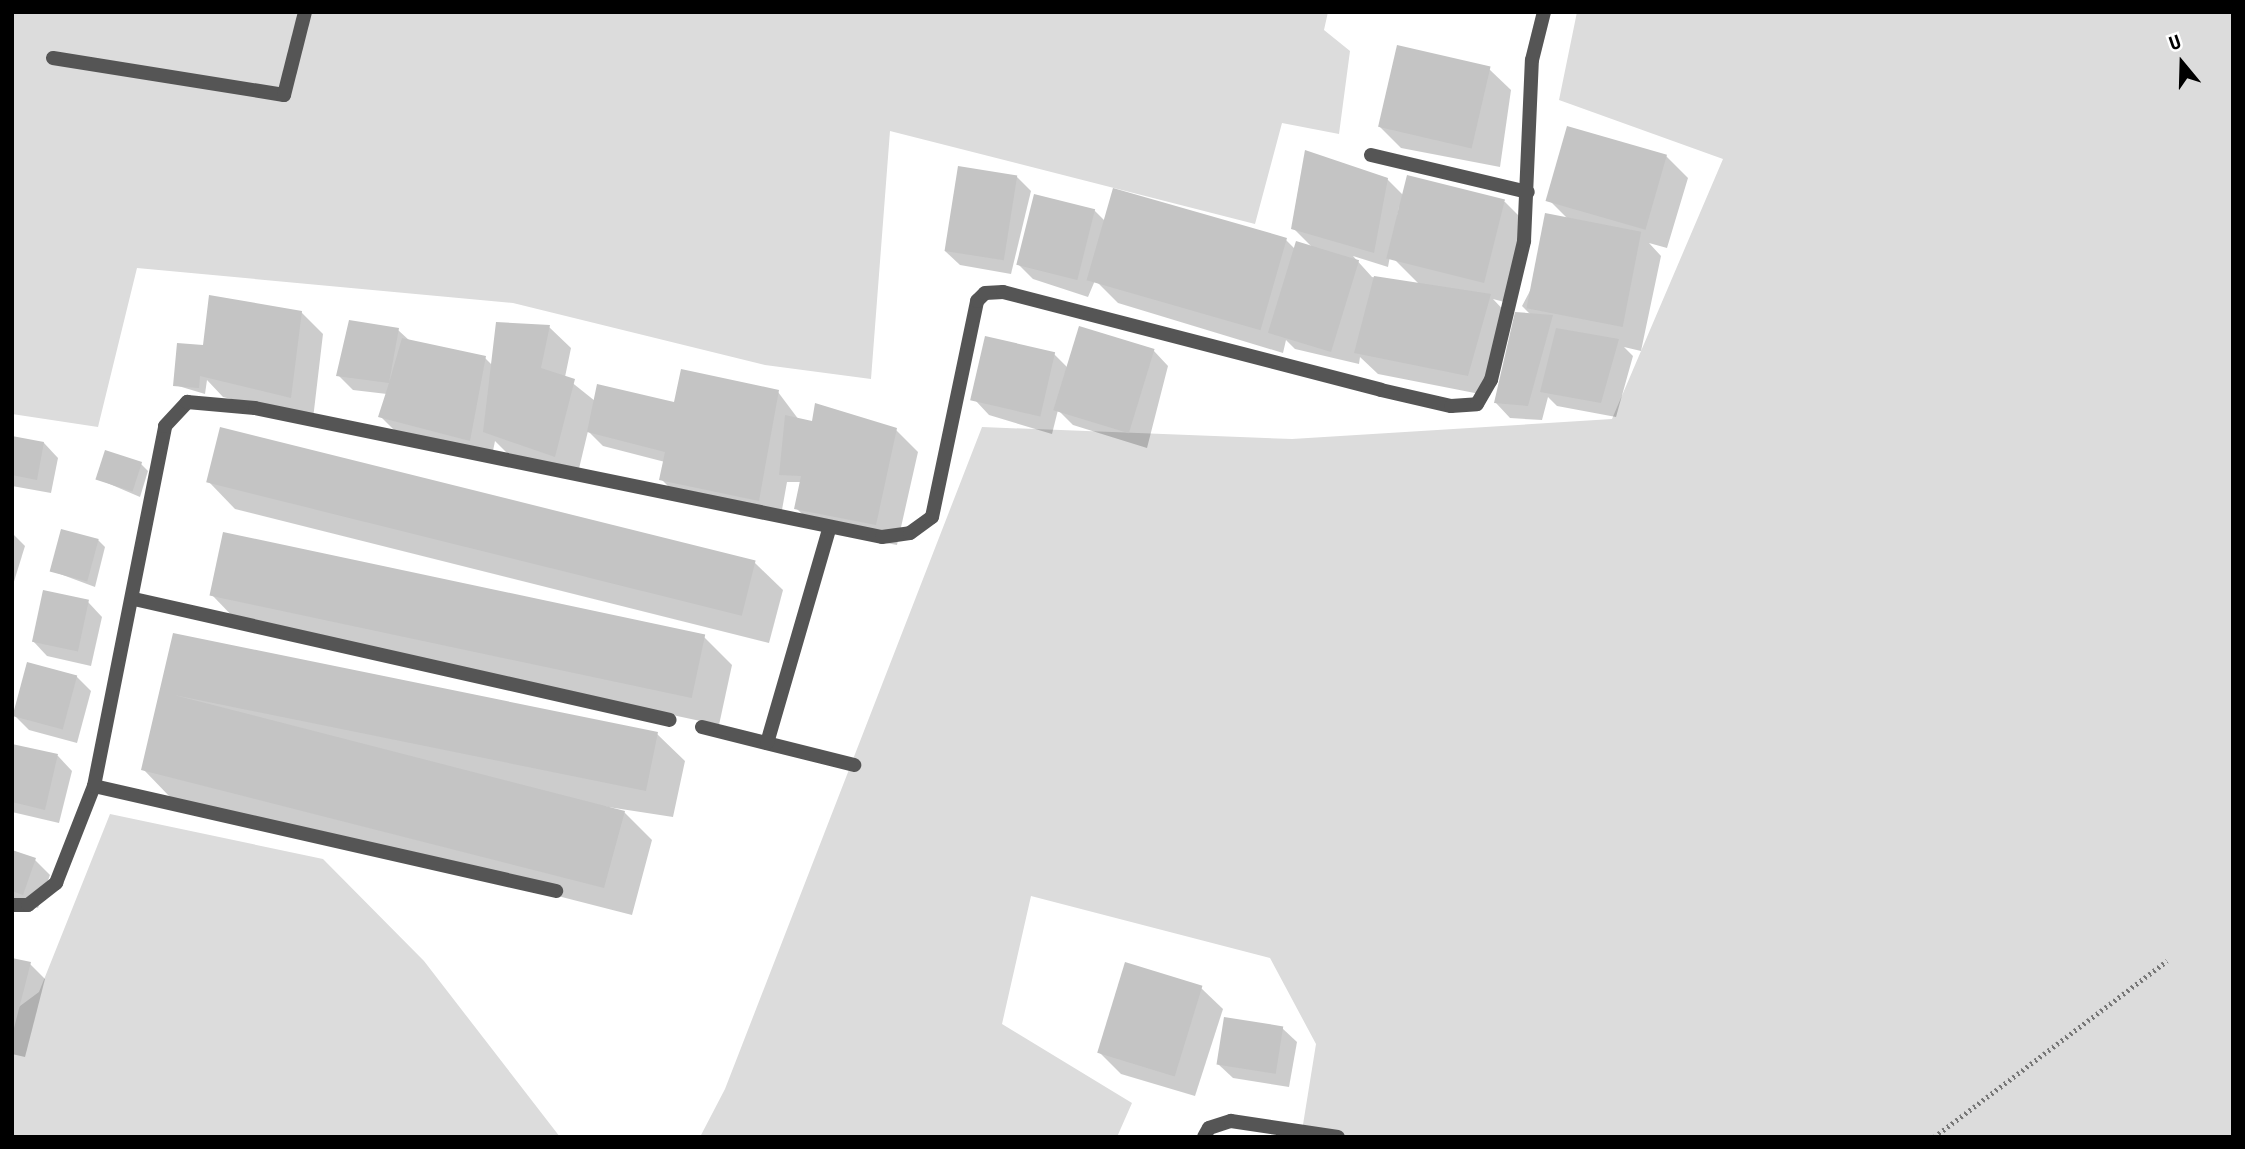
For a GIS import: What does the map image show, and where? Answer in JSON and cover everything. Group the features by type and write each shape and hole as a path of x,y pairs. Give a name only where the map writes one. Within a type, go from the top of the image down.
{"street":[{"path":"53,58 284,95 305,12"},
{"path":"12,905 28,905 56,883 94,786 134,598 165,426 187,402 255,408 829,530 882,537 910,533 932,517 976,301 985,293 1003,292 1451,406 1477,404 1486,396 1524,241 1532,61 1544,12"},
{"path":"1371,155 1528,192"},
{"path":"768,743 829,530"},
{"path":"134,598 670,720"},
{"path":"702,727 854,765"},
{"path":"94,786 556,891"},
{"path":"1204,1137 1209,1128 1231,1121 1338,1137"}],"path":[{"path":"1934,1137 2168,961"}],"shaded area":[{"path":"12,12 1328,12 1324,30 1350,51 1339,134 1282,123 1255,224 890,131 871,379 765,365 513,303 137,268 98,427 12,414"},
{"path":"1577,12 2233,12 2233,1137 1301,1137 1316,1044 1270,958 1031,896 1002,1024 1132,1103 1117,1137 700,1137 725,1089 982,427 1292,439 1612,419 1723,159 1559,100"},
{"path":"110,814 323,859 424,961 560,1137 12,1137 12,1012 39,992"}],"building":[{"path":"1397,45 1491,67 1472,148 1378,127"},
{"path":"1567,126 1667,155 1645,230 1546,201"},
{"path":"1305,150 1388,178 1374,253 1291,229"},
{"path":"958,166 1017,175 1004,260 945,251"},
{"path":"1407,175 1505,199 1484,283 1386,258"},
{"path":"1113,188 1287,238 1261,330 1087,280"},
{"path":"1034,194 1095,209 1077,280 1016,265"},
{"path":"1545,213 1641,232 1623,327 1526,308"},
{"path":"1296,241 1359,260 1331,352 1268,333"},
{"path":"1374,276 1491,294 1468,376 1354,353"},
{"path":"209,295 302,311 291,398 200,376 199,388 173,386 177,343 203,345"},
{"path":"1515,312 1553,315 1528,406 1494,403"},
{"path":"349,320 399,328 389,383 336,376"},
{"path":"496,322 550,325 541,368 575,379 555,457 483,432"},
{"path":"1079,326 1155,349 1129,433 1053,410"},
{"path":"1556,328 1619,339 1601,403 1540,392"},
{"path":"985,336 1055,352 1040,417 970,400"},
{"path":"402,338 486,356 470,441 378,417"},
{"path":"681,369 779,390 759,501 659,480 665,452 587,432 597,384 674,402"},
{"path":"815,403 897,428 876,525 794,509 801,476 779,475 785,415 812,421"},
{"path":"220,427 756,561 742,616 206,482"},
{"path":"12,436 44,442 37,480 12,475"},
{"path":"105,450 142,462 133,492 95,479"},
{"path":"61,529 99,539 87,582 50,572"},
{"path":"223,532 705,635 692,698 209,596"},
{"path":"43,590 89,600 78,652 32,642"},
{"path":"173,633 658,732 646,791 174,695 625,811 604,888 141,770"},
{"path":"27,662 77,675 63,730 13,716"},
{"path":"12,744 58,754 45,810 12,802"},
{"path":"12,850 36,858 23,895 12,891"},
{"path":"12,958 31,962 13,1032 12,1032"},
{"path":"1125,962 1202,986 1175,1077 1097,1053"},
{"path":"1224,1017 1283,1026 1276,1074 1216,1064"}]}
